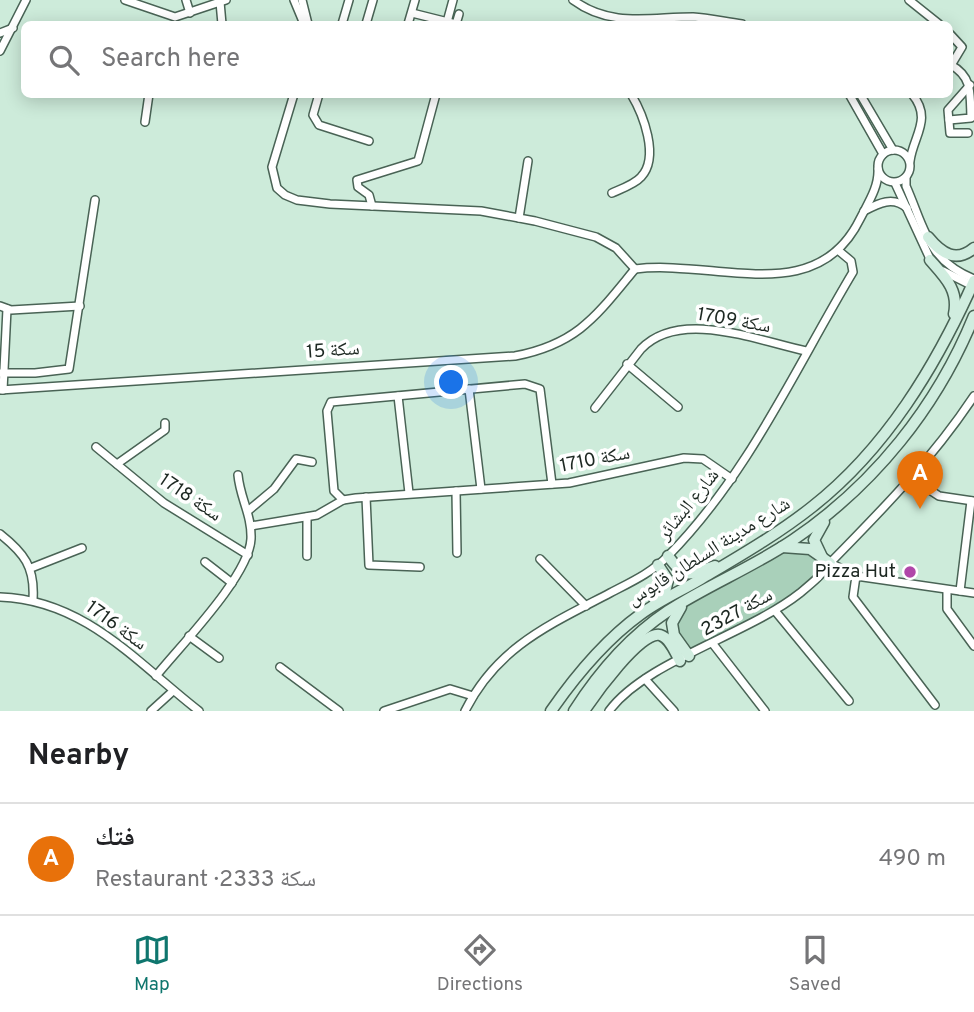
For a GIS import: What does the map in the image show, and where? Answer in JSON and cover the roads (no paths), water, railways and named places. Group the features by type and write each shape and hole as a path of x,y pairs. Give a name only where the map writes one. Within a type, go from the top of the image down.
{"main road":[{"path":"928,237 937,248 952,256 966,254 974,248"},
{"path":"930,260 947,279 957,302 949,332"},
{"name":"شارع مدينة السلطان قابوس","path":"551,711 575,677 643,612 731,561 813,507 849,474 894,422 949,332 973,283"},
{"name":"شارع مدينة السلطان قابوس","path":"574,711 598,676 622,649 658,618 782,547 849,496 909,431 931,401 974,316"},
{"path":"962,344 974,332"},
{"path":"827,561 815,546 815,532 849,496"},
{"path":"782,547 810,549 827,561"},
{"path":"668,556 680,573 686,575 731,561"},
{"path":"643,612 666,588 668,580 658,565"},
{"path":"684,659 672,623 674,614 695,595"},
{"path":"584,711 621,662 649,637 657,634 664,637 684,659"},
{"path":"567,711 599,668 622,649"}],"street":[{"path":"0,51 26,0"},
{"path":"125,0 175,17 223,1 222,21"},
{"path":"186,0 190,13"},
{"path":"294,0 306,21"},
{"path":"302,0 307,21"},
{"path":"343,21 349,0"},
{"path":"367,21 373,0"},
{"path":"409,21 415,0"},
{"path":"453,0 453,21"},
{"path":"573,0 587,10 618,21"},
{"path":"909,0 935,21"},
{"path":"412,13 442,21"},
{"path":"455,21 459,14"},
{"path":"636,21 695,17 721,21"},
{"path":"0,33 13,27"},
{"path":"953,37 962,47 953,61"},
{"path":"949,120 971,118 970,85 964,74 953,68"},
{"path":"968,133 950,133 948,108 970,85"},
{"path":"145,122 148,98"},
{"path":"293,98 272,167 277,188 298,200 481,211 519,218 596,237 616,248 635,270 667,266 785,274 822,264 839,251 853,233 875,188 883,154 851,98"},
{"path":"318,98 313,115 319,125 369,141"},
{"path":"372,206 369,195 358,187 357,180 418,161 435,98"},
{"path":"612,193 642,177 650,156 646,130 633,98"},
{"path":"862,98 895,150 910,161"},
{"path":"915,98 923,121 910,161 906,186 937,258 973,283"},
{"path":"918,101 921,98"},
{"path":"883,154 918,140"},
{"path":"519,218 528,161"},
{"path":"878,169 892,182 930,260 946,274 973,283"},
{"path":"875,188 906,178"},
{"path":"2,373 69,369 96,200"},
{"path":"864,212 885,201 901,203 907,209"},
{"name":"شارع البشائر","path":"465,711 491,668 508,653 539,631 649,573 668,556 732,479 853,272 851,261 839,251"},
{"name":"سكة 15","path":"1,390 131,384 236,373 515,356 538,352 561,343 594,319 635,270"},
{"path":"1,390 4,308 79,306"},
{"name":"سكة 1709","path":"595,408 628,363 649,340 662,332 698,328 806,351"},
{"path":"628,363 678,407"},
{"path":"343,500 334,491 327,411 331,402 525,384 540,389 552,484"},
{"path":"469,389 481,489"},
{"path":"398,396 409,493"},
{"name":"سكة 2327","path":"609,711 645,679 776,612 824,574 827,561 913,479 974,396"},
{"path":"117,464 165,430 165,423"},
{"name":"سكة 1718","path":"96,447 164,503 248,555"},
{"name":"سكة 1710","path":"251,526 324,513 343,500 552,484 695,457 710,462 732,479"},
{"path":"249,510 274,489 296,459 312,462"},
{"name":"سكة 1718","path":"156,676 232,583 248,555 251,526 249,510 239,487 238,475"},
{"path":"913,479 939,496 972,501 960,592"},
{"path":"456,491 457,553"},
{"path":"366,497 369,565 420,567"},
{"path":"307,517 307,556"},
{"path":"0,534 19,550 31,568 33,599"},
{"path":"31,568 82,548"},
{"path":"540,559 586,606"},
{"path":"827,561 856,576 974,593"},
{"path":"205,562 232,583"},
{"path":"856,576 853,597 934,705"},
{"path":"947,590 947,609 974,646"},
{"name":"سكة 1716","path":"0,597 33,599 73,613 199,711"},
{"path":"776,612 849,701"},
{"path":"189,636 219,659"},
{"path":"713,644 765,711"},
{"path":"280,667 339,711"},
{"path":"645,679 674,711"},
{"path":"384,711 450,689 473,696"},
{"path":"151,711 173,691"}],"place":[{"name":"فتك","path":"920,509"},
{"name":"Pizza Hut","path":"910,572"}]}
